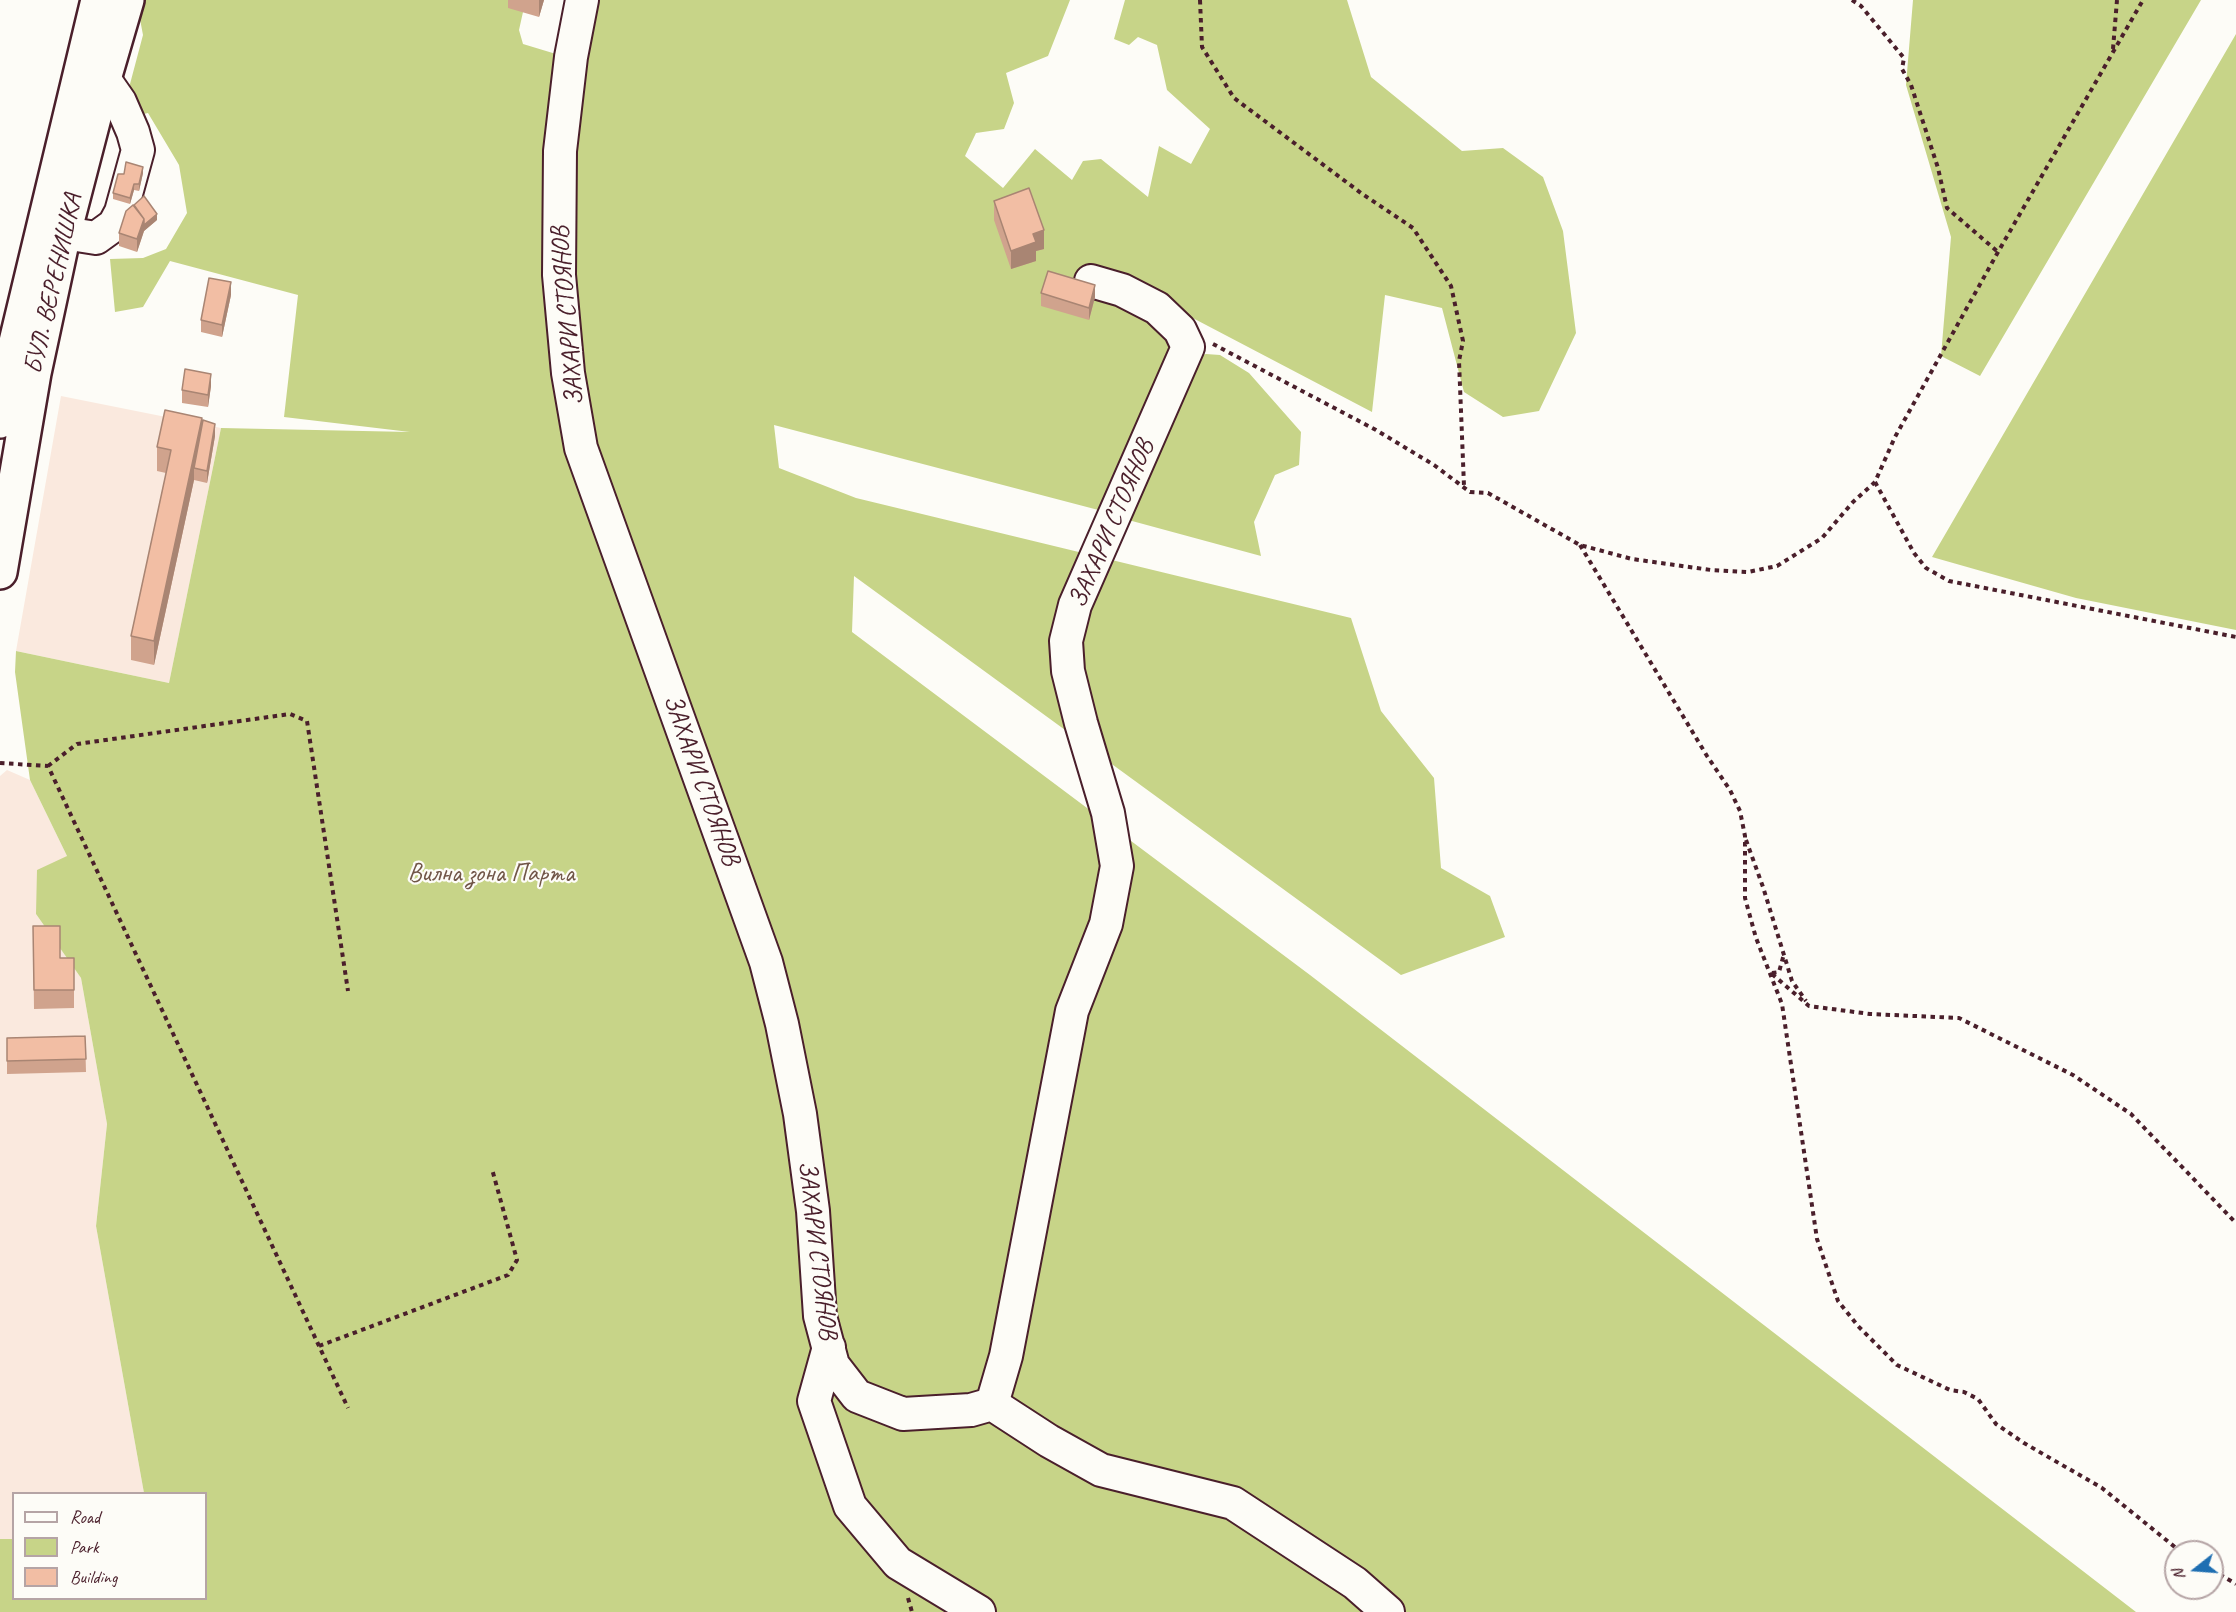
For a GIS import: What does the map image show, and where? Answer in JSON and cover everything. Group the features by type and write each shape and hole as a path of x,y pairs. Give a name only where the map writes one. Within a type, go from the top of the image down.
{"main road":[{"name":"БУЛ. ВЕРЕНИШКА","path":"0,421 22,370 64,232 92,75 98,0"},
{"name":"БУЛ. ВЕРЕНИШКА","path":"0,572 22,370 92,75 127,0"}],"street":[{"name":"ЗАХАРИ СТОЯНОВ","path":"582,0 571,57 560,151 559,263 568,373 581,448 766,962 782,1024 800,1114 813,1211 820,1316 834,1365 857,1396 903,1414 971,1410 992,1404 1006,1356 1072,1011 1106,924 1117,866 1108,813 1068,671 1066,641 1075,605 1188,347"},
{"path":"64,232 96,238 114,225 121,212 138,150 120,102 92,75"},
{"path":"1090,281 1122,290 1157,308 1180,330 1188,347"},
{"path":"829,1347 814,1401 850,1506 898,1563 979,1612"},
{"path":"992,1404 1049,1441 1101,1470 1233,1503 1355,1583 1388,1612"}],"path":[{"path":"1200,0 1202,46 1234,98 1360,193 1413,228 1451,286 1463,341 1459,361 1464,487"},
{"path":"1852,0 1861,6 1904,58 1902,69 1911,85 1938,168 1947,208 1998,252"},
{"path":"2113,53 2117,0"},
{"path":"1188,347 1214,343 1376,429 1434,465 1470,492 1488,493 1580,545 1632,559 1711,570 1748,572 1777,566 1822,538 1852,502 1875,482 1895,437 2143,0"},
{"path":"1875,482 1914,553 1926,568 1949,581 2236,637"},
{"path":"1580,545 1707,756 1730,790 1740,811 1745,836 1792,981 1809,1006"},
{"path":"0,763 48,766 77,744 290,714 307,721 348,991"},
{"path":"48,766 348,1408"},
{"path":"1745,836 1744,898 1756,938 1772,973 1782,1004 1789,1038 1817,1239 1838,1301 1858,1326 1897,1365 1941,1386 1964,1392 1978,1399 1996,1424 2102,1488 2166,1540"},
{"path":"1772,973 1779,972 1784,952"},
{"path":"1772,973 1809,1006 1870,1014 1959,1018 2073,1075 2131,1114 2236,1223"},
{"path":"319,1346 508,1275 517,1260 492,1169"}],"shaded area":[{"path":"61,396 221,428 169,683 16,651"},
{"path":"7,770 30,780 67,856 36,914 81,978 107,1124 96,1226 144,1492 12,1492 12,1539 0,1539 0,776"}],"green space":[{"name":"Вилна зона Парта","path":"143,0 510,0 523,12 519,30 523,44 581,59 598,0 1070,0 1048,56 1006,73 1014,103 1004,129 976,133 965,156 1003,188 1035,149 1072,180 1083,161 1101,159 1148,197 1159,146 1191,164 1210,129 1167,90 1157,45 1138,37 1129,45 1114,39 1125,0 1347,0 1371,77 1462,151 1503,148 1543,177 1563,231 1576,333 1539,411 1503,417 1464,392 1442,308 1385,295 1372,412 1105,272 1166,329 1174,353 1106,512 774,425 779,468 856,498 1351,618 1381,711 1434,778 1441,868 1490,896 1505,937 1401,975 854,576 852,632 1310,975 2136,1612 0,1612 0,1539 12,1539 12,1600 207,1600 207,1492 144,1492 96,1226 107,1124 81,978 36,914 37,870 67,856 30,780 15,672 16,651 169,683 221,428 410,432 284,417 298,295 170,261 143,307 115,312 110,259 143,258 166,249 187,213 179,165 148,113 135,116 130,103 130,84 143,35 139,14"},
{"path":"1913,0 2201,0 1980,376 1941,356 1951,237 1906,85"},
{"path":"2236,34 2236,630 2076,598 1932,557"},
{"path":"1206,354 1220,355 1249,373 1301,432 1299,465 1275,475 1254,522 1261,556 1121,518 1193,358"}],"building":[{"path":"126,162 143,167 139,184 134,184 130,198 113,193 118,174 124,174"},
{"path":"1029,188 1044,230 1033,234 1036,242 1011,251 994,201"},
{"path":"144,196 157,214 144,225 144,219 134,205"},
{"path":"133,205 144,219 137,239 119,233 126,211"},
{"path":"1048,271 1095,285 1089,308 1041,293"},
{"path":"209,278 231,282 222,325 201,320"},
{"path":"185,369 211,374 208,395 182,390"},
{"path":"165,410 202,418 154,641 131,636 171,450 157,447"},
{"path":"203,420 215,424 207,471 194,468"},
{"path":"33,926 60,926 60,958 74,958 74,990 34,990"},
{"path":"85,1036 86,1059 7,1061 7,1038"}]}
